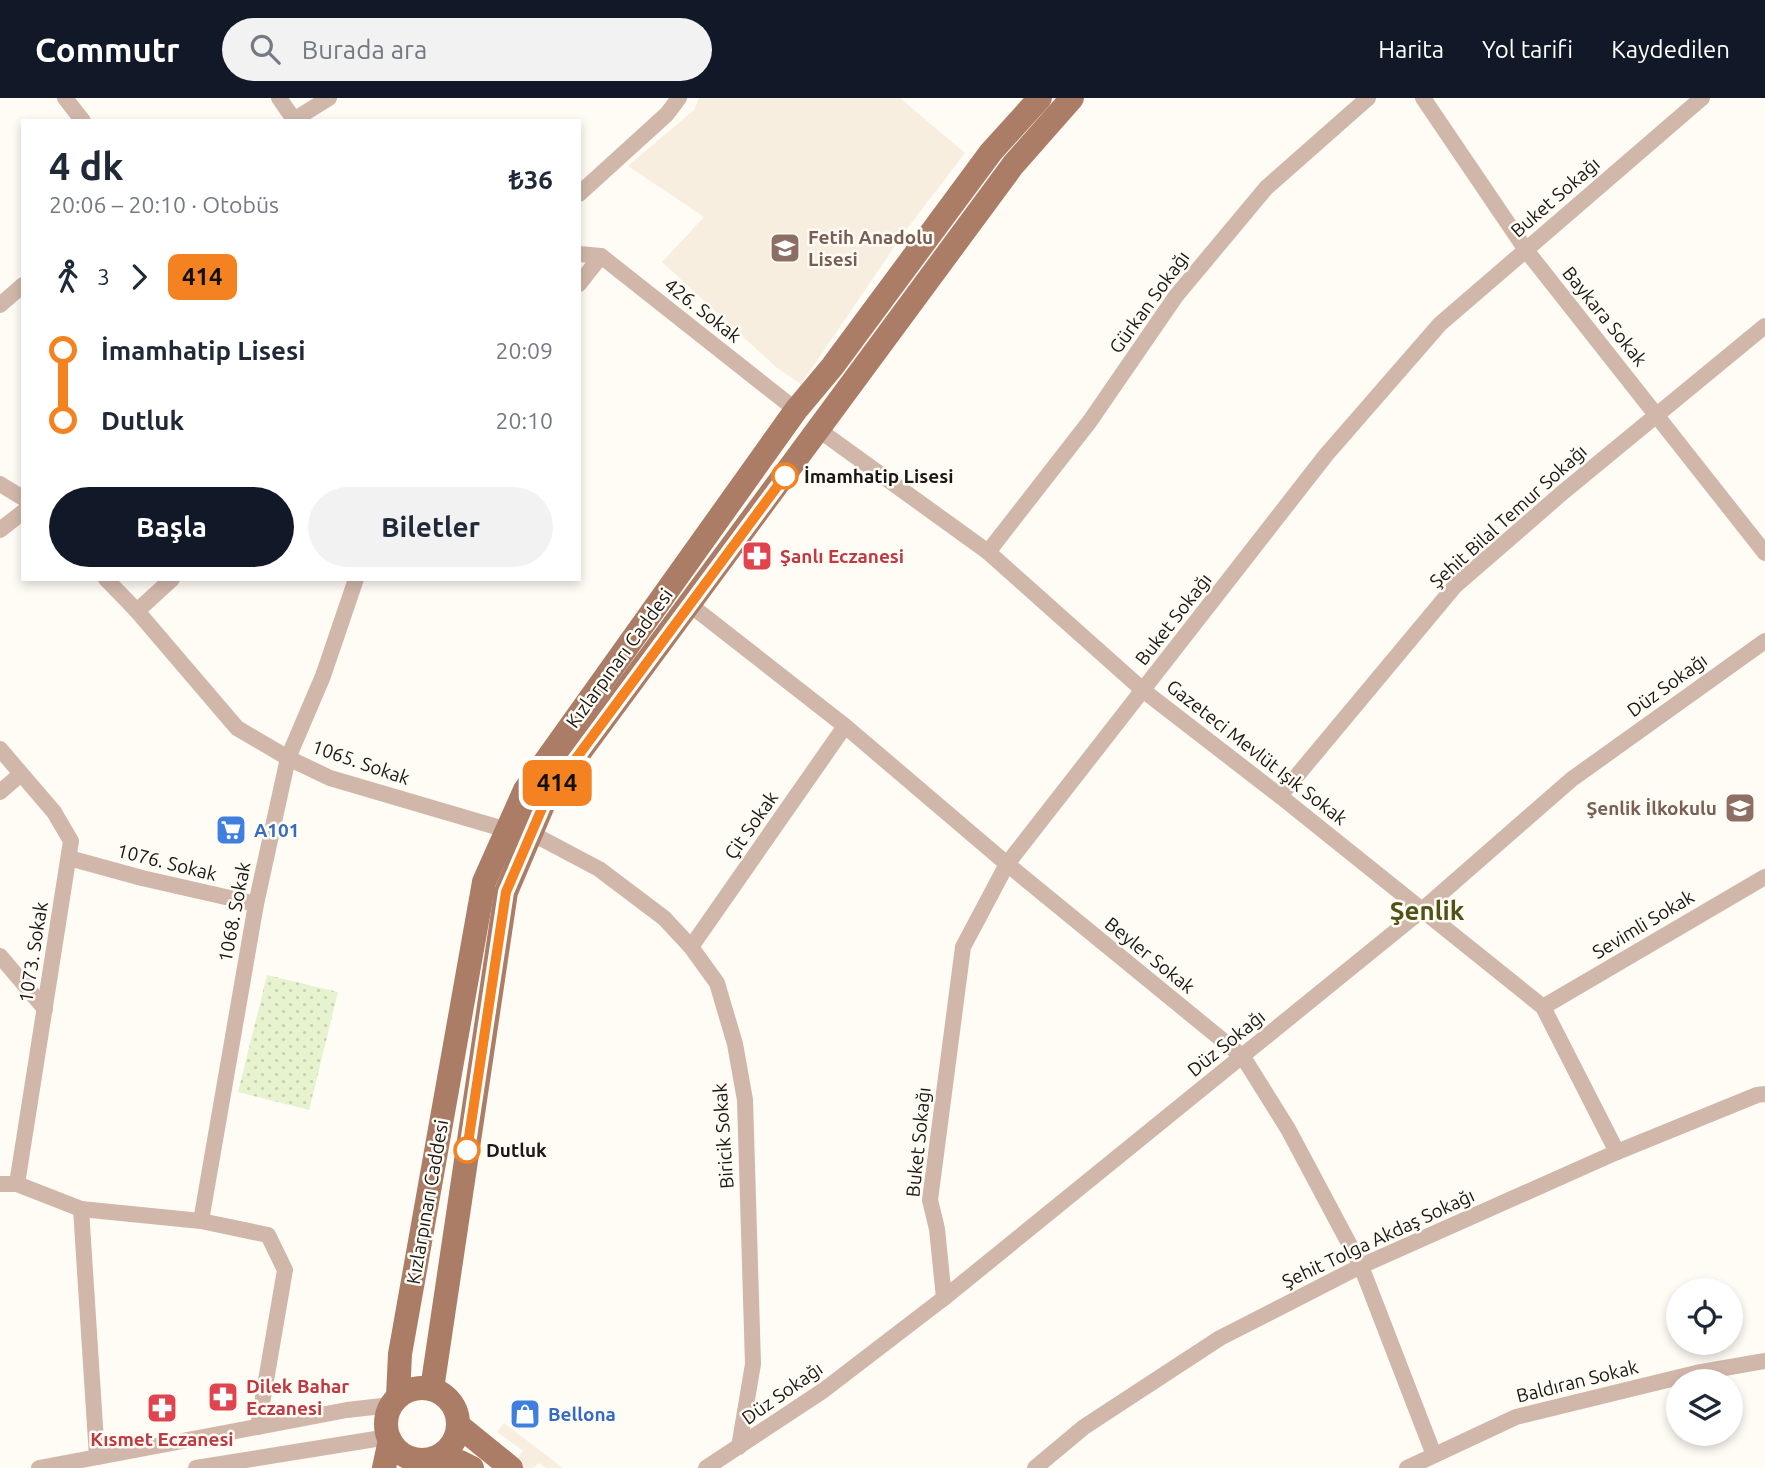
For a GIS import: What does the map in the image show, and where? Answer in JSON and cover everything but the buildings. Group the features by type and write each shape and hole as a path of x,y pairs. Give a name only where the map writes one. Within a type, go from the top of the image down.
{"main road":[{"name":"Kızlarpınarı Caddesi","path":"432,1389 506,892 525,790 796,410 832,367 991,152 1040,98"},
{"name":"Kızlarpınarı Caddesi","path":"394,1401 400,1354 484,881 1013,165 1072,98"},
{"path":"423,1463 450,1447 456,1437 458,1425 457,1415 448,1399 432,1389 420,1388 408,1390 394,1401 385,1427 389,1439 401,1454 412,1460 423,1463 460,1462 472,1468"},
{"path":"458,1425 511,1468"},
{"path":"384,1468 389,1439"}],"street":[{"path":"65,98 81,119"},
{"path":"279,98 293,119"},
{"path":"296,119 329,98"},
{"path":"581,192 667,114 679,98"},
{"name":"Gürkan Sokağı","path":"988,552 1090,421 1176,296 1258,198 1368,98"},
{"name":"Baykara Sokak","path":"1423,98 1526,250 1765,553"},
{"name":"Buket Sokağı","path":"943,1298 937,1229 930,1200 963,947 1007,864 1326,456 1431,334 1702,98"},
{"path":"581,254 601,256"},
{"path":"581,281 601,256"},
{"name":"426. Sokak","path":"601,256 796,410"},
{"path":"0,305 21,287"},
{"name":"Şehit Bilal Temur Sokağı","path":"1280,796 1455,586 1562,493 1765,326"},
{"name":"Gazeteci Mevlüt Işık Sokak","path":"819,430 988,552 1144,691 1280,796 1543,1007 1617,1152"},
{"path":"0,484 21,497"},
{"path":"0,530 21,514"},
{"name":"1065. Sokak","path":"108,581 237,728 288,758 330,778 519,831"},
{"path":"137,611 170,581"},
{"name":"1068. Sokak","path":"201,1221 256,904 288,758 323,676 355,581"},
{"name":"Beyler Sokak","path":"689,604 845,726 1007,864 1243,1057 1288,1129 1361,1266 1434,1455"},
{"name":"Düz Sokağı","path":"706,1468 824,1390 943,1298 1422,910 1572,779 1765,641"},
{"name":"Çit Sokak","path":"691,947 845,726"},
{"name":"1073. Sokak","path":"0,749 54,812 71,841 17,1185"},
{"path":"0,792 21,774"},
{"name":"Biricik Sokak","path":"519,831 599,869 664,918 691,947 717,983 735,1044 745,1100 753,1364 739,1447"},
{"name":"1076. Sokak","path":"69,858 256,904"},
{"name":"Sevimli Sokak","path":"1543,1007 1765,877"},
{"path":"0,956 45,1009"},
{"name":"Şehit Tolga Akdaş Sokağı","path":"1035,1468 1084,1427 1220,1338 1361,1266 1617,1152 1765,1094"},
{"path":"0,1184 17,1185 81,1209 201,1221 268,1235 285,1270 258,1427"},
{"path":"81,1209 97,1457"},
{"name":"Baldıran Sokak","path":"1407,1468 1516,1418 1696,1373 1765,1361"},
{"path":"38,1468 394,1401"},
{"path":"196,1468 389,1439"}],"shaded area":[{"name":"Fetih Anadolu Lisesi","path":"699,98 900,98 965,153 903,234 801,384 776,367 662,262 704,217 628,166 694,110"},
{"path":"504,1423 563,1468 546,1468 539,1463 534,1468 510,1468 523,1451 497,1432"}],"green space":[{"path":"267,975 338,992 309,1110 238,1092"}],"bus line":[{"name":"414","path":"467,1150 506,892 546,799 785,476"}],"place":[{"name":"Fetih Anadolu Lisesi","path":"785,248"},
{"name":"İmamhatip Lisesi","path":"785,476"},
{"name":"Şanlı Eczanesi","path":"757,556"},
{"name":"Şenlik İlkokulu","path":"1740,808"},
{"name":"A101","path":"231,830"},
{"name":"Dutluk","path":"467,1150"},
{"name":"Dilek Bahar Eczanesi","path":"223,1397"},
{"name":"Kısmet Eczanesi","path":"162,1408"},
{"name":"Bellona","path":"525,1414"}],"district":[{"name":"Şenlik","path":"1427,911"}]}
